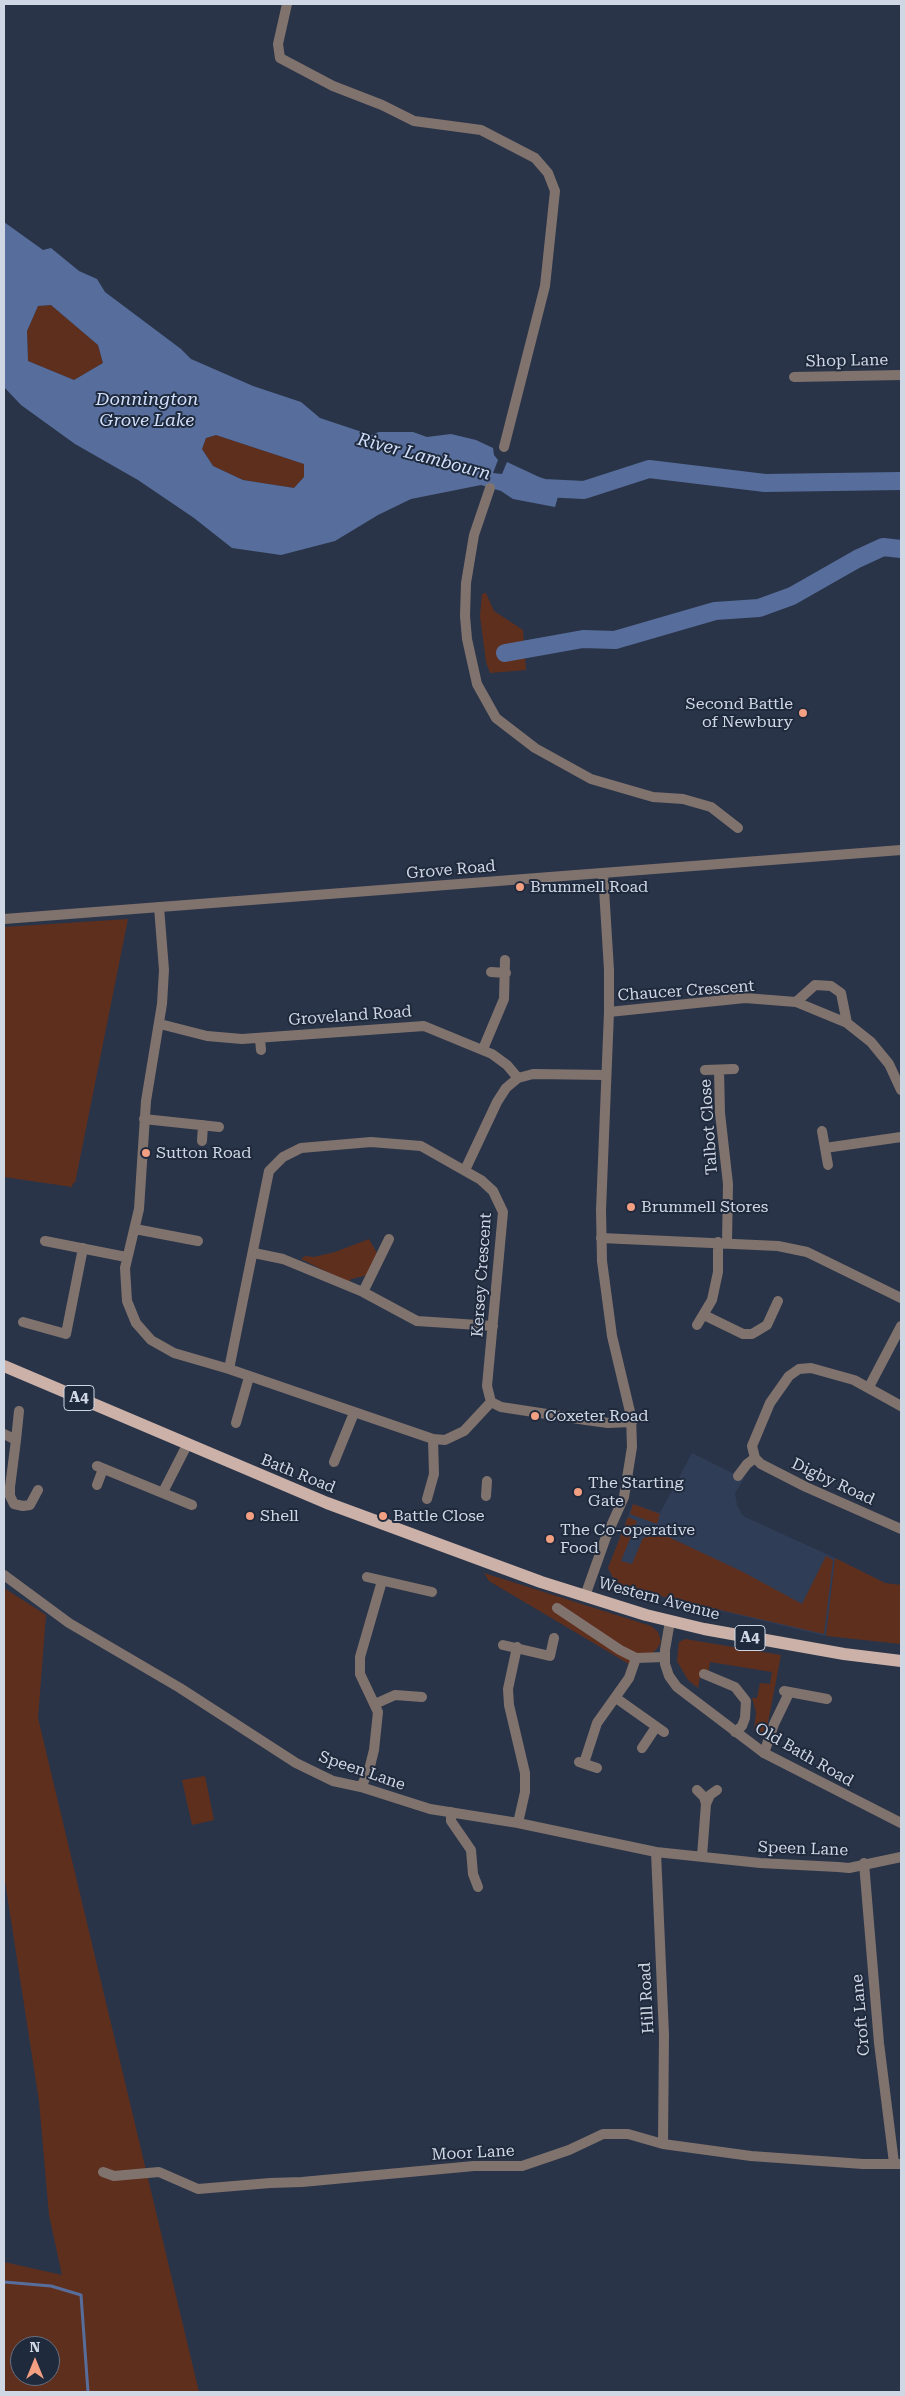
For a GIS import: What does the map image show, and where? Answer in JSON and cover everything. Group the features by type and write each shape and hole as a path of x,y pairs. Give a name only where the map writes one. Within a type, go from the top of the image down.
{"main road":[{"name":"Bath Road","path":"4,1366 187,1445 395,1529 586,1596"},
{"name":"Western Avenue","path":"586,1596 670,1621 821,1650 901,1661"}],"street":[{"path":"287,4 278,44 280,58 333,86 414,121 480,130 535,158 548,173 554,191 545,286 504,447"},
{"name":"Shop Lane","path":"794,377 901,375"},
{"path":"490,488 474,535 466,583 466,616 467,639 477,684 496,718 534,748 591,779 653,797 683,799 711,807 738,828"},
{"name":"Grove Road","path":"4,919 901,850"},
{"path":"586,1596 606,1537 624,1497 632,1458 632,1422 608,1317 601,1238 609,1012 609,970 603,873"},
{"path":"159,907 164,970 160,1024 144,1119 142,1189 135,1228 126,1256 125,1280 127,1301 136,1323 143,1332 164,1349 229,1369 433,1439 445,1440 464,1432 491,1402 501,1407 586,1420 632,1422"},
{"path":"482,1049 504,999 505,960"},
{"path":"490,972 506,974"},
{"path":"796,1002 815,985 831,986 841,993 847,1023"},
{"name":"Chaucer Crescent","path":"609,1012 744,998 796,1002 847,1023 871,1042 889,1064 901,1090"},
{"name":"Groveland Road","path":"160,1024 222,1038 260,1039 414,1026 433,1028 482,1049 507,1065 518,1078"},
{"path":"260,1039 261,1050"},
{"path":"705,1070 734,1069"},
{"name":"Talbot Close","path":"697,1325 712,1300 723,1242 728,1184 720,1113 719,1070"},
{"path":"465,1170 497,1102 506,1088 518,1078 533,1074 606,1075"},
{"path":"144,1119 219,1127"},
{"path":"202,1141 203,1126"},
{"path":"822,1131 828,1165"},
{"path":"825,1148 901,1137"},
{"name":"Kersey Crescent","path":"229,1369 254,1253 269,1170 283,1157 301,1148 371,1142 421,1146 465,1170 493,1191 503,1212 487,1386 491,1402"},
{"path":"135,1228 198,1241"},
{"path":"601,1238 723,1242 778,1246 807,1252 901,1298"},
{"path":"364,1292 389,1239"},
{"path":"45,1241 126,1256"},
{"path":"23,1322 66,1334 83,1248"},
{"path":"254,1253 283,1259 364,1292 417,1321 494,1326"},
{"path":"704,1315 743,1334 752,1334 767,1325 778,1300"},
{"path":"869,1387 901,1326"},
{"path":"738,1476 747,1464 755,1458 752,1446 770,1403 789,1376 798,1369 811,1368 854,1380 901,1406"},
{"path":"236,1423 249,1377"},
{"path":"19,1411 7,1490 14,1504 23,1506 30,1505 38,1490"},
{"path":"334,1462 354,1413"},
{"path":"4,1434 16,1440"},
{"path":"427,1498 434,1474 433,1439"},
{"path":"163,1492 187,1445"},
{"name":"Digby Road","path":"755,1458 761,1464 806,1487 901,1529"},
{"path":"97,1485 100,1467 192,1505"},
{"path":"486,1496 487,1481"},
{"name":"Speen Lane","path":"4,1575 68,1623 180,1688 296,1763 333,1781 361,1787 403,1801 451,1812 518,1822 656,1852 760,1863 838,1868 849,1868 901,1857"},
{"path":"367,1577 382,1580 419,1593 432,1592"},
{"path":"361,1787 369,1770 377,1731 378,1712 360,1674 360,1656 382,1580"},
{"path":"557,1608 620,1650 636,1658 665,1657"},
{"name":"Old Bath Road","path":"670,1621 665,1657 669,1676 677,1687 764,1753 901,1823"},
{"path":"503,1645 550,1656 554,1638"},
{"path":"517,1648 508,1689 509,1705 525,1772 525,1792 518,1822"},
{"path":"597,1768 581,1762 597,1723 616,1698 635,1667 636,1658"},
{"path":"704,1674 735,1687 746,1701 745,1718 742,1726 735,1732"},
{"path":"764,1753 786,1692 808,1694 827,1699"},
{"path":"375,1704 395,1695 416,1693"},
{"path":"616,1698 660,1729 642,1748"},
{"path":"697,1790 704,1797 706,1804 702,1856"},
{"path":"706,1804 710,1796 717,1790"},
{"path":"451,1812 452,1821 471,1850 473,1874 478,1887"},
{"name":"Hill Road","path":"656,1852 664,2035 663,2144"},
{"name":"Croft Lane","path":"864,1864 878,2043 898,2164"},
{"name":"Moor Lane","path":"103,2172 114,2176 159,2172 198,2189 474,2166 522,2166 569,2150 603,2134 628,2134 663,2144 751,2156 863,2164 898,2164"}],"shaded area":[{"path":"51,305 98,345 103,363 74,380 28,361 27,331 38,306"},
{"path":"216,435 304,464 304,477 294,488 243,480 213,466 202,449 206,438"},
{"path":"486,593 494,611 523,630 526,670 490,673 486,662 480,616 482,594"},
{"path":"128,919 75,1183 73,1183 72,1187 4,1177 4,927"},
{"path":"369,1239 378,1255 368,1275 351,1279 349,1283 301,1259 305,1256 314,1257 335,1252"},
{"path":"692,1453 744,1479 735,1493 737,1505 743,1516 835,1558 826,1636 617,1586 608,1568 633,1504 660,1513"},
{"path":"633,1504 660,1514 657,1524 630,1514"},
{"path":"628,1517 637,1521 621,1561 632,1564 643,1538 658,1532 743,1572 802,1604 826,1556 833,1560 824,1634 617,1586 608,1568"},
{"path":"835,1558 885,1583 901,1585 901,1644 826,1636"},
{"path":"484,1573 651,1626 658,1632 661,1641 659,1646 651,1655 629,1664 489,1581"},
{"path":"4,1588 46,1615 38,1718 199,2392 4,2392 4,2262 62,2275 49,2215 39,2101 4,1875"},
{"path":"685,1639 781,1655 765,1738 754,1730 756,1712 752,1698 757,1698 760,1683 770,1684 772,1672 710,1662 708,1674 701,1672 698,1688 688,1680 677,1661 679,1642"},
{"path":"205,1776 214,1820 192,1825 182,1780"}],"water":[{"name":"Donnington Grove Lake","path":"4,222 43,250 51,248 79,271 97,279 105,292 181,349 191,359 253,386 301,402 320,418 371,435 379,432 413,432 427,437 451,434 476,440 493,448 494,455 498,460 493,473 502,474 507,462 552,483 559,493 555,507 513,499 501,491 481,485 411,499 378,515 335,541 281,555 232,548 194,518 138,480 75,444 21,405 4,387","holes":["51,305 98,345 103,363 74,380 28,361 27,331 38,306","216,435 304,464 304,477 294,488 243,480 213,466 202,449 206,438"]}],"waterway":[{"name":"River Lambourn","path":"533,485 544,488 584,490 649,469 765,483 901,481"},
{"path":"505,653 583,639 615,640 715,611 759,608 792,596 857,559 883,547 901,549"},
{"path":"4,2282 51,2286 81,2295 88,2392"}],"place":[{"name":"Second Battle of Newbury","path":"803,713"},
{"name":"Brummell Road","path":"520,887"},
{"name":"Sutton Road","path":"146,1153"},
{"name":"Brummell Stores","path":"631,1207"},
{"name":"Coxeter Road","path":"535,1416"},
{"name":"The Starting Gate","path":"578,1492"},
{"name":"Shell","path":"250,1516"},
{"name":"Battle Close","path":"383,1516"},
{"name":"The Co-operative Food","path":"550,1539"}]}
